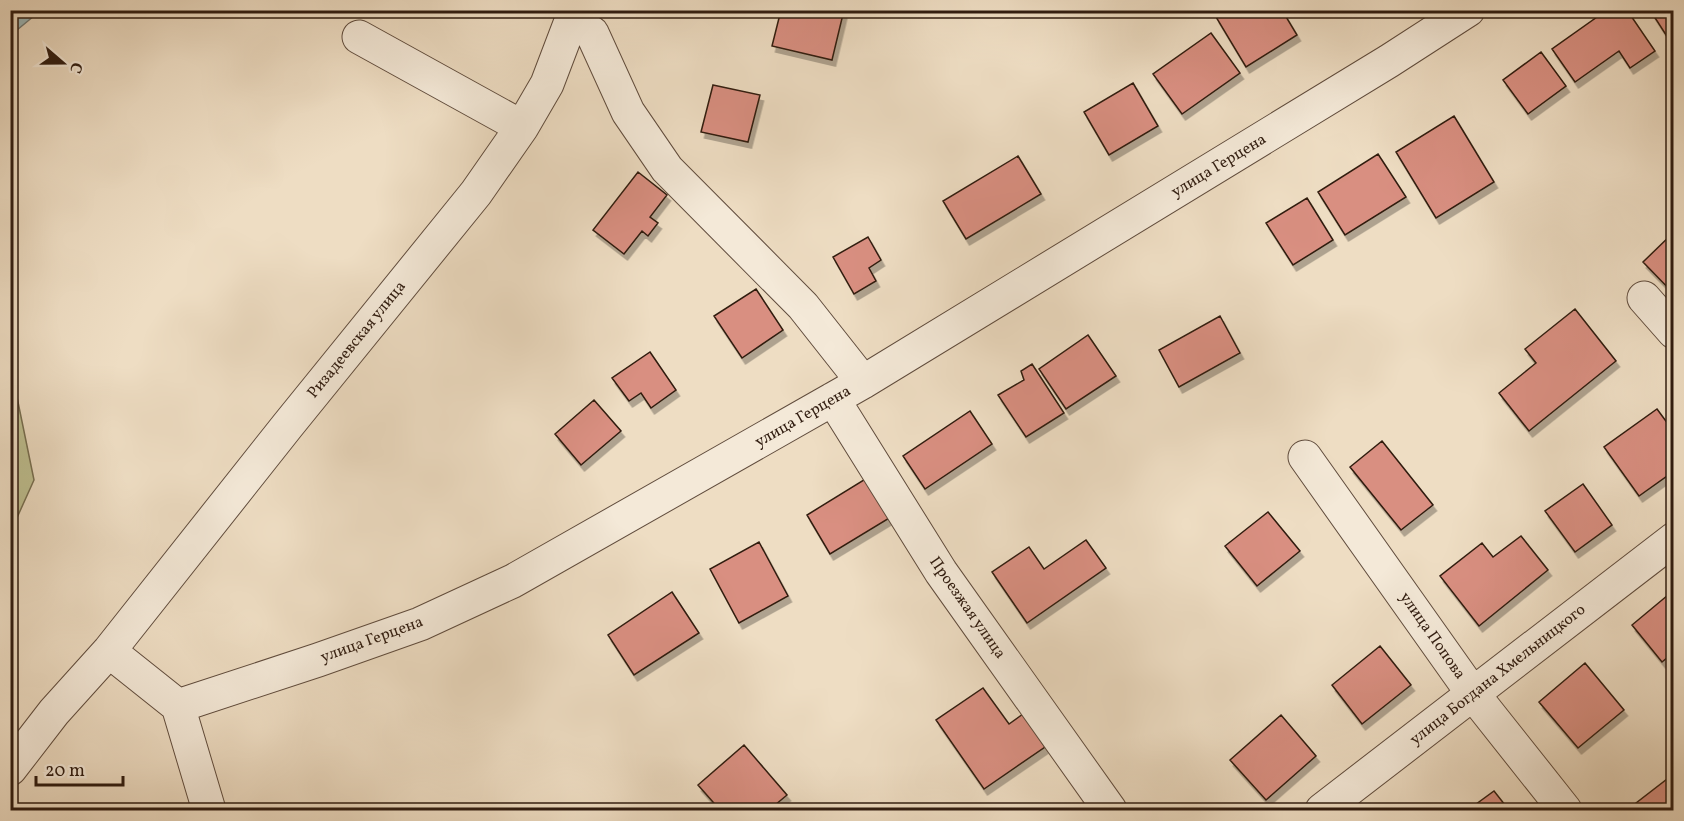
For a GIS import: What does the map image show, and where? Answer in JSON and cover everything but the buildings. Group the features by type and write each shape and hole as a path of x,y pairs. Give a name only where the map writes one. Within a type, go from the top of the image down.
{"street":[{"name":"улица Герцена","path":"178,706 420,624 513,581 863,382 1340,92 1468,10"},
{"path":"572,16 592,33 628,112 667,169 803,306 863,382"},
{"name":"Ризадеевская улица","path":"10,769 54,712 109,651 476,193 522,127 547,84 572,16"},
{"path":"359,37 522,127"},
{"path":"1644,298 1674,332"},
{"name":"Проезжая улица","path":"833,399 941,572 1110,810"},
{"name":"улица Попова","path":"1305,457 1473,694 1565,810"},
{"name":"улица Богдана Хмельницкого","path":"1322,810 1674,539"},
{"path":"109,651 178,706 209,810"}],"green space":[{"path":"11,368 34,480 10,531"}],"water":[{"path":"11,10 40,10 40,11 11,35"}]}
